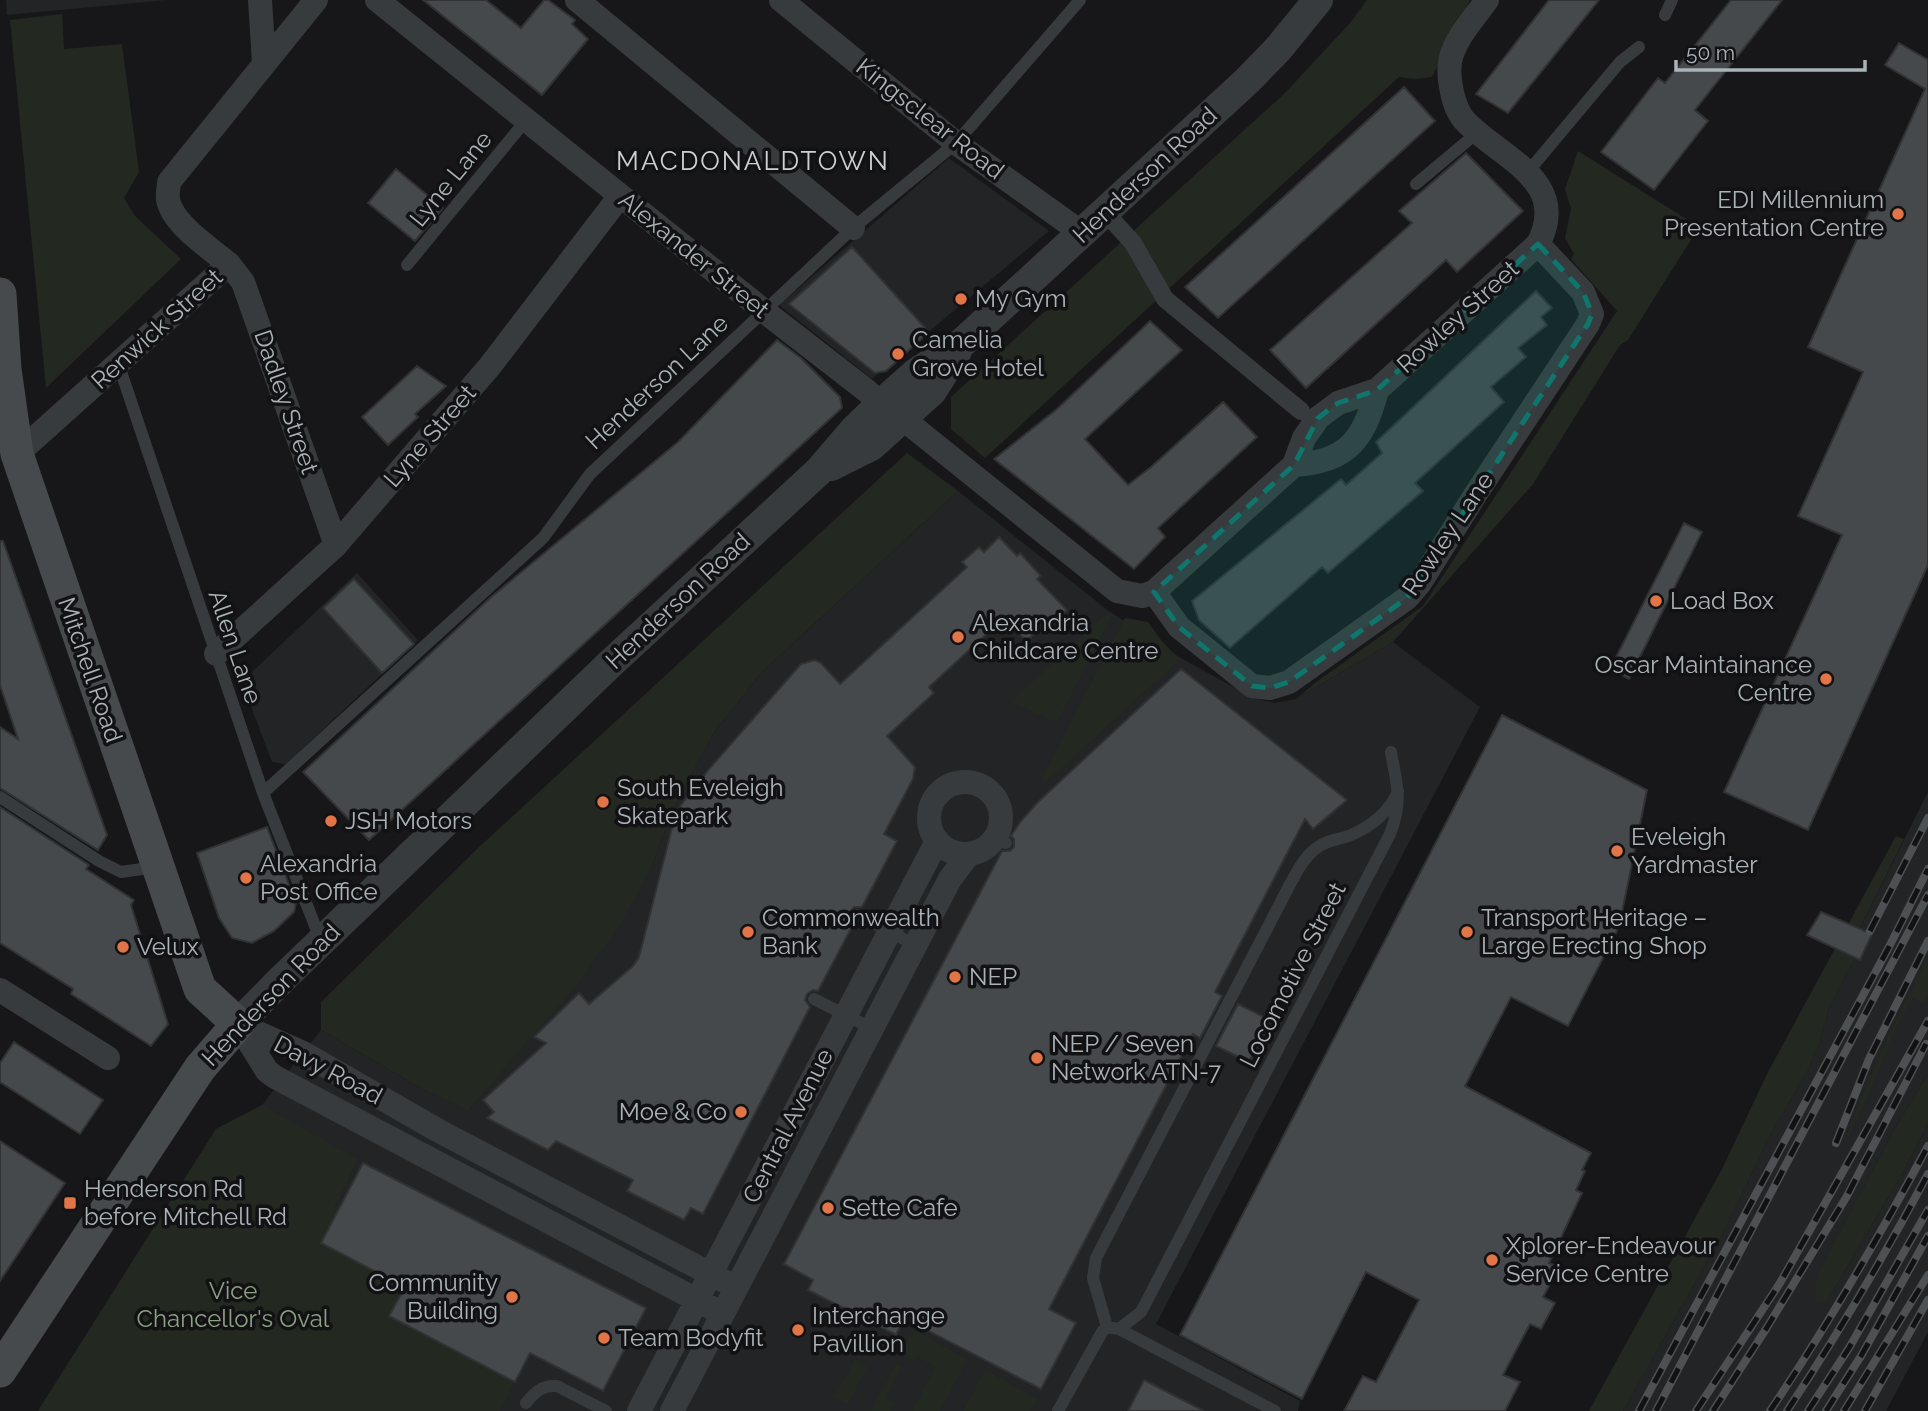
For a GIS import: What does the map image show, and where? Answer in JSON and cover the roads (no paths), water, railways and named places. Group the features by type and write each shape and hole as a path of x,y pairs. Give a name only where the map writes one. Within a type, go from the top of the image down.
{"main road":[{"name":"Mitchell Road","path":"0,294 5,369 17,454 200,989 238,1024"},
{"name":"Henderson Road","path":"2,1363 196,1073 238,1024"}],"street":[{"path":"260,0 264,64"},
{"name":"Renwick Street","path":"17,454 229,264 181,224 168,200 169,182 316,0"},
{"name":"Alexander Street","path":"377,0 1117,591 1142,596 1154,592"},
{"path":"577,0 853,228"},
{"name":"Kingsclear Road","path":"781,0 956,143 1082,233"},
{"name":"Henderson Road","path":"238,1024 610,664 820,471 855,429 891,411 916,373 963,342 1248,80 1278,49 1317,0"},
{"path":"1487,0 1451,55 1449,74 1452,98 1463,119 1515,159 1542,194 1548,212 1546,230 1538,244"},
{"name":"Lyne Street","path":"216,654 336,545 490,366 620,196"},
{"path":"1105,212 1133,243 1165,299 1301,411"},
{"name":"Rowley Street","path":"1154,592 1294,465 1304,438 1318,418 1338,403 1377,390 1538,244"},
{"name":"Rowley Lane","path":"1154,592 1179,627 1199,646 1252,686 1270,688 1289,682 1407,598 1420,583 1592,314 1583,292 1538,244"},
{"name":"Dadley Street","path":"229,264 243,282 336,545"},
{"name":"Rowley Street","path":"1294,465 1318,463 1340,454 1361,432 1371,412 1377,390"},
{"path":"963,782 980,785 998,803 1001,840 968,855 951,852 937,841 929,817 934,800 946,788 963,782"},
{"name":"Central Avenue","path":"639,1411 937,841"},
{"name":"Central Avenue","path":"672,1411 950,879 968,855"},
{"path":"0,990 108,1058"},
{"name":"Davy Road","path":"238,1024 303,1053 499,1164 737,1288"},
{"name":"Davy Road","path":"238,1024 267,1071 275,1077 723,1314"},
{"path":"486,1188 499,1164"}],"lane":[{"path":"1060,0 1076,5"},
{"path":"1665,15 1672,0"},
{"name":"Henderson Lane","path":"263,793 543,538 590,474 853,228 956,143 1076,5"},
{"path":"1527,173 1619,62 1639,47"},
{"name":"Lyne Lane","path":"407,265 527,119"},
{"path":"1416,184 1478,132"},
{"name":"Allen Lane","path":"118,363 263,793 321,941"},
{"name":"Locomotive Street","path":"1058,1411 1092,1347 1113,1328 1142,1312 1358,895 1397,816 1400,800 1391,752"},
{"path":"1275,1411 1113,1328 1100,1307 1093,1278 1096,1258 1303,861 1327,842 1349,836 1376,820 1395,800 1398,790"},
{"path":"0,797 99,861 121,872 157,867"},
{"path":"858,915 915,945"},
{"path":"814,999 871,1028"},
{"path":"526,1403 537,1391 557,1386 606,1411"}],"railway":[{"path":"1870,931 1928,818"},
{"path":"1639,1411 1889,947 1928,869"},
{"path":"1656,1411 1928,895"},
{"path":"1836,1143 1869,1059 1928,941"},
{"path":"1696,1411 1780,1283 1928,1021"},
{"path":"1713,1411 1847,1196 1926,1044"},
{"path":"1770,1411 1852,1280 1928,1146"},
{"path":"1787,1411 1860,1294 1928,1174"},
{"path":"1808,1411 1849,1348 1928,1210"},
{"path":"1826,1411 1861,1356 1928,1236"},
{"path":"1844,1411 1928,1275"},
{"path":"1865,1411 1928,1300"}],"place":[{"name":"EDI Millennium Presentation Centre","path":"1898,214"},
{"name":"My Gym","path":"961,299"},
{"name":"Camelia Grove Hotel","path":"898,354"},
{"name":"Load Box","path":"1656,601"},
{"name":"Alexandria Childcare Centre","path":"958,637"},
{"name":"Oscar Maintainance Centre","path":"1826,679"},
{"name":"South Eveleigh Skatepark","path":"603,802"},
{"name":"JSH Motors","path":"331,821"},
{"name":"Eveleigh Yardmaster","path":"1617,851"},
{"name":"Alexandria Post Office","path":"246,878"},
{"name":"Commonwealth Bank","path":"748,932"},
{"name":"Transport Heritage – Large Erecting Shop","path":"1467,932"},
{"name":"Velux","path":"123,947"},
{"name":"NEP","path":"955,977"},
{"name":"NEP / Seven Network ATN-7","path":"1037,1058"},
{"name":"Moe & Co","path":"741,1112"},
{"name":"Henderson Rd before Mitchell Rd","path":"70,1203"},
{"name":"Sette Cafe","path":"828,1208"},
{"name":"Xplorer-Endeavour Service Centre","path":"1492,1260"},
{"name":"Community Building","path":"512,1297"},
{"name":"Interchange Pavillion","path":"798,1330"},
{"name":"Team Bodyfit","path":"604,1338"}],"district":[{"name":"MACDONALDTOWN","path":"753,161"}],"park label":[{"name":"Vice Chancellor's Oval","path":"233,1305"}]}
